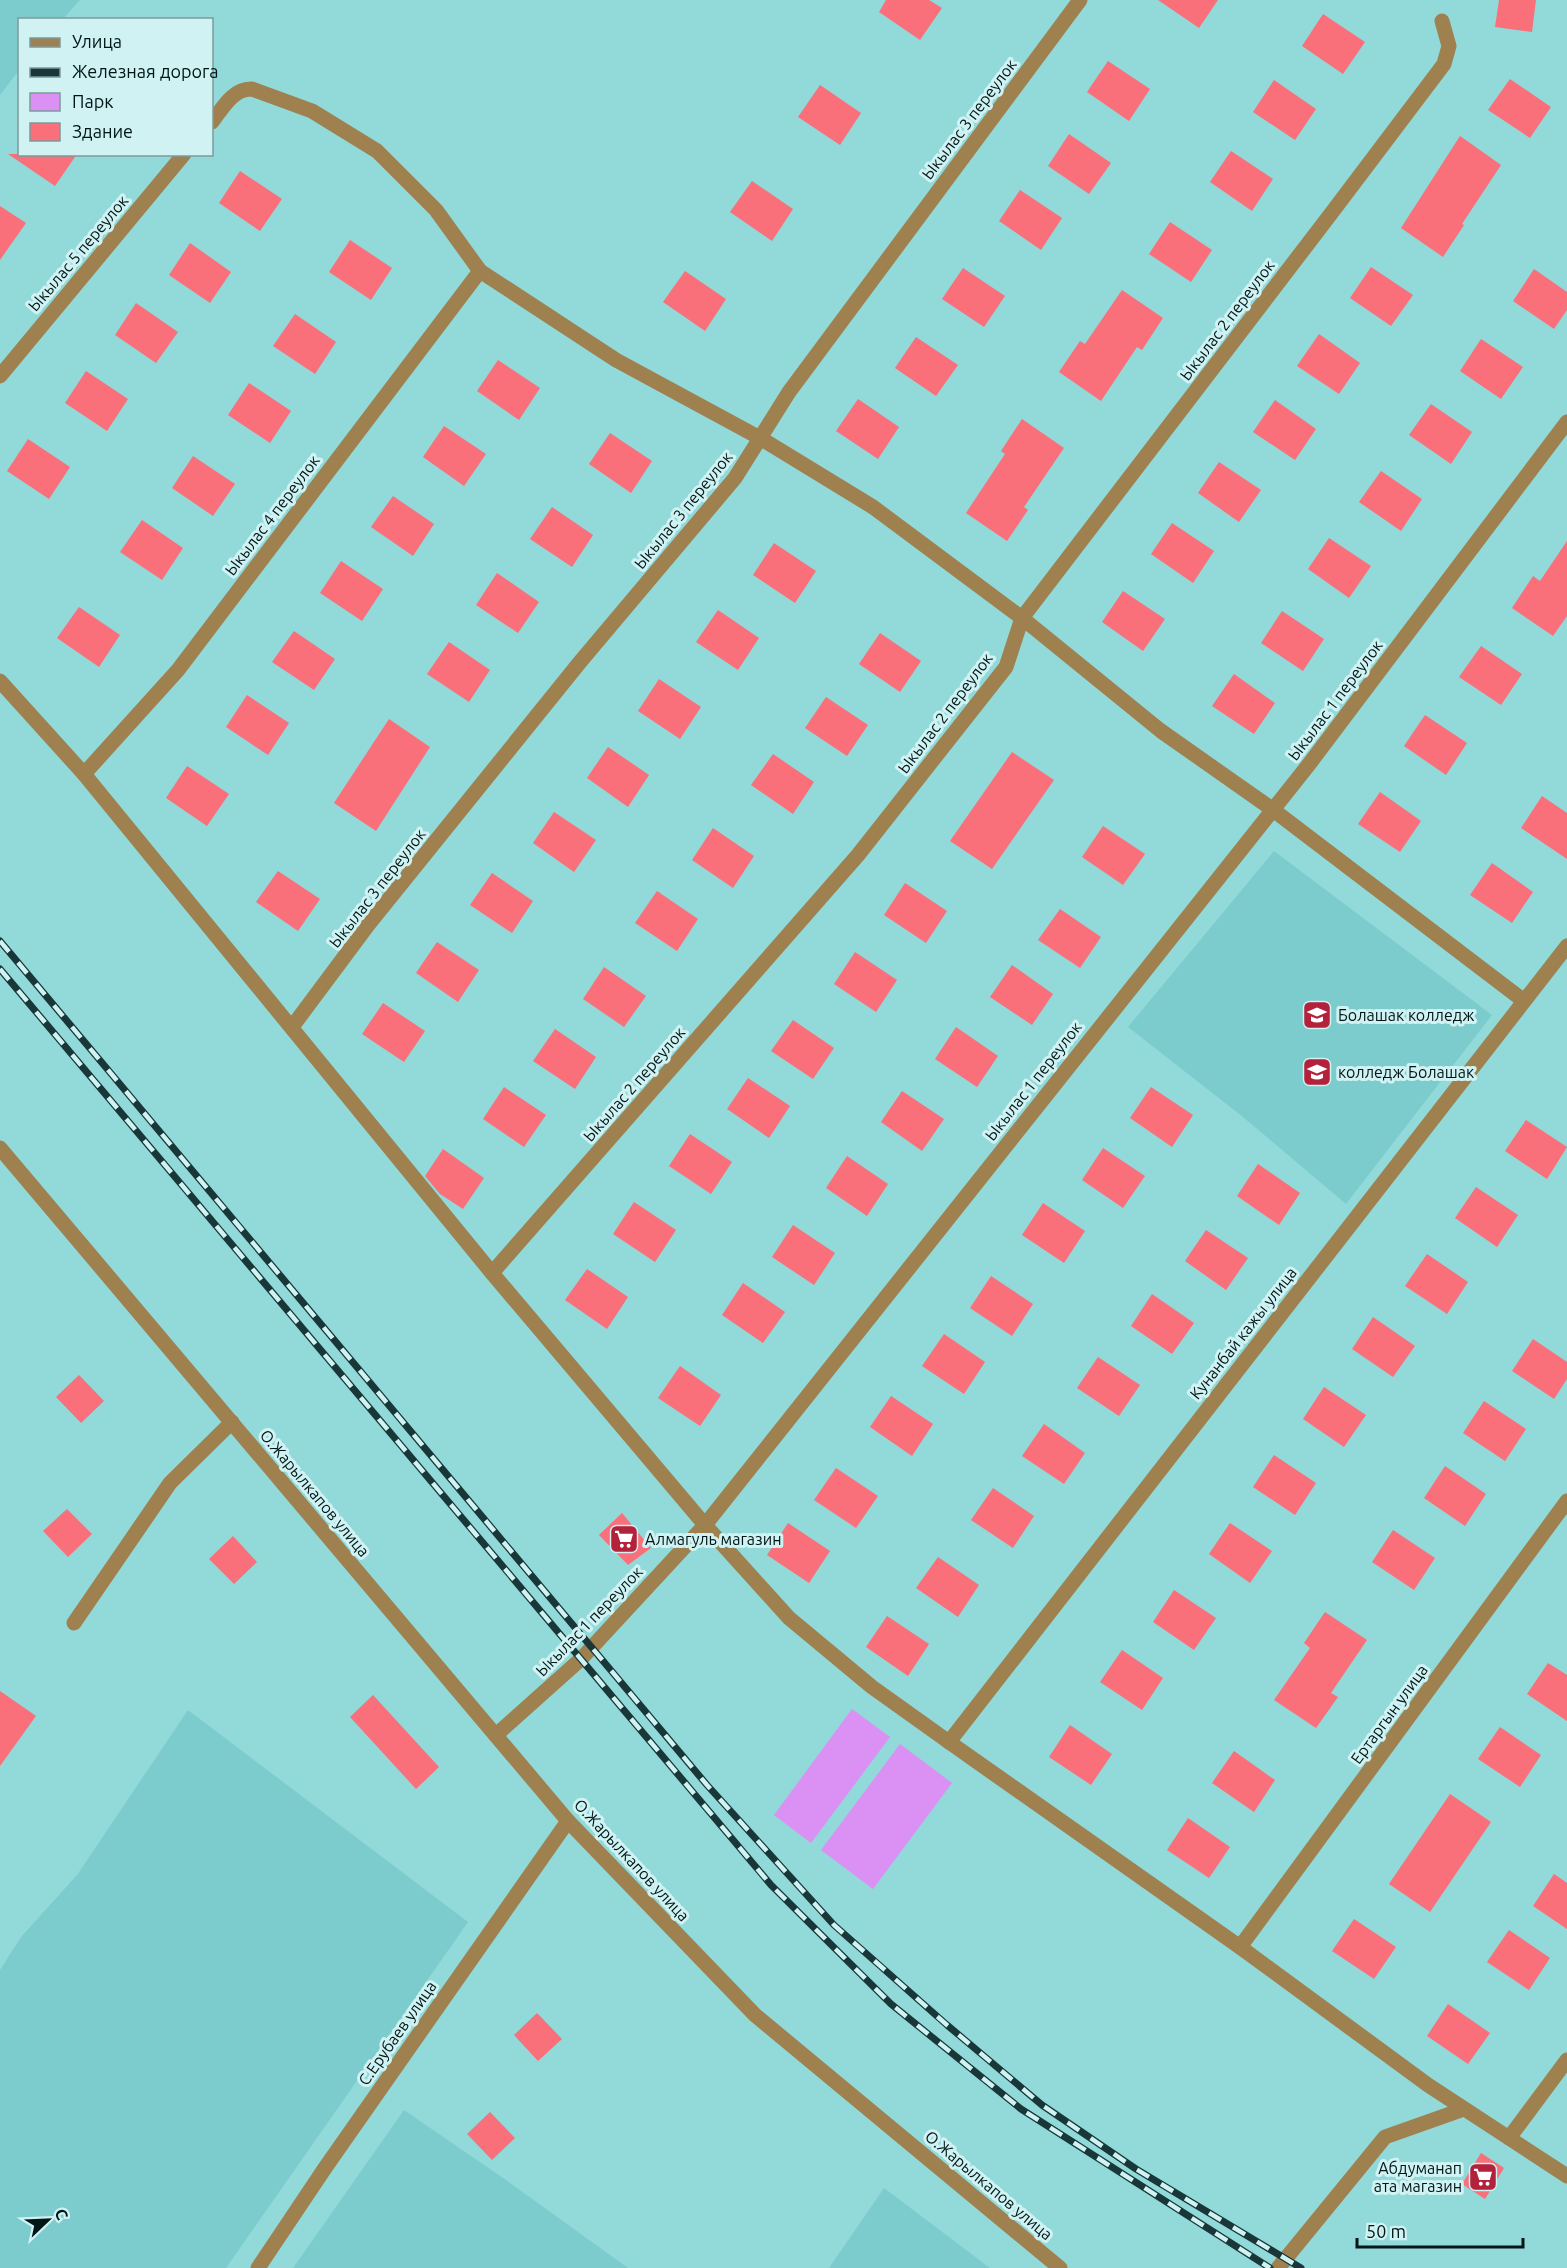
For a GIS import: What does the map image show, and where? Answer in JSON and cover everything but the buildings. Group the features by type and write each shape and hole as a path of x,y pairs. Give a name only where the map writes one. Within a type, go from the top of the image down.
{"street":[{"name":"Ыкылас 3 переулок","path":"292,1027 368,925 566,680 735,478 789,392 1080,0"},
{"name":"Ыкылас 2 переулок","path":"492,1274 858,855 1006,667 1022,618 1444,64 1449,46 1442,21"},
{"path":"213,121 236,92 252,89 312,111 377,151 436,210 480,271 616,360 760,438 873,507 1022,618 1161,731 1272,808 1524,1001"},
{"name":"Ыкылас 5 переулок","path":"0,376 182,156"},
{"name":"Ыкылас 4 переулок","path":"84,774 178,670 480,271"},
{"name":"Ыкылас 1 переулок","path":"496,1734 581,1659 705,1525 1310,763 1567,422"},
{"path":"0,681 84,774 492,1274 705,1525 789,1618 872,1687 1240,1947 1428,2085 1567,2176"},
{"name":"Кунанбай кажы улица","path":"949,1742 1567,946"},
{"name":"О.Жарылкапов улица","path":"2,1154 232,1422 568,1821 754,2015 1060,2268"},
{"path":"74,1623 170,1483 232,1422"},
{"name":"Ертаргын улица","path":"1240,1947 1567,1501"},
{"name":"С.Ерубаев улица","path":"258,2268 325,2168 568,1821"},
{"path":"1509,2138 1567,2060"},
{"path":"1278,2268 1385,2137 1464,2109"}],"shaded area":[{"path":"0,0 80,0 64,18 18,18 18,71 0,95"},
{"name":"колледж Болашак","path":"1274,851 1492,1015 1346,1204 1243,1117 1128,1027"},
{"path":"188,1710 468,1922 226,2268 0,2268 0,1970 21,1937 77,1875"},
{"path":"404,2110 506,2180 628,2268 293,2268"},
{"path":"884,2188 990,2268 829,2268"}],"green space":[{"path":"852,1709 890,1737 811,1843 774,1815"},
{"path":"900,1744 952,1783 873,1889 821,1850"}],"railway":[{"path":"0,941 707,1785 834,1925 1042,2105 1136,2169 1301,2268"},
{"path":"0,969 771,1885 891,2004 1021,2109 1270,2268"}],"place":[{"name":"Болашак колледж","path":"1317,1015"},
{"name":"колледж Болашак","path":"1317,1072"},
{"name":"Алмагуль магазин","path":"624,1539"},
{"name":"Абдуманап ата магазин","path":"1483,2177"}]}
